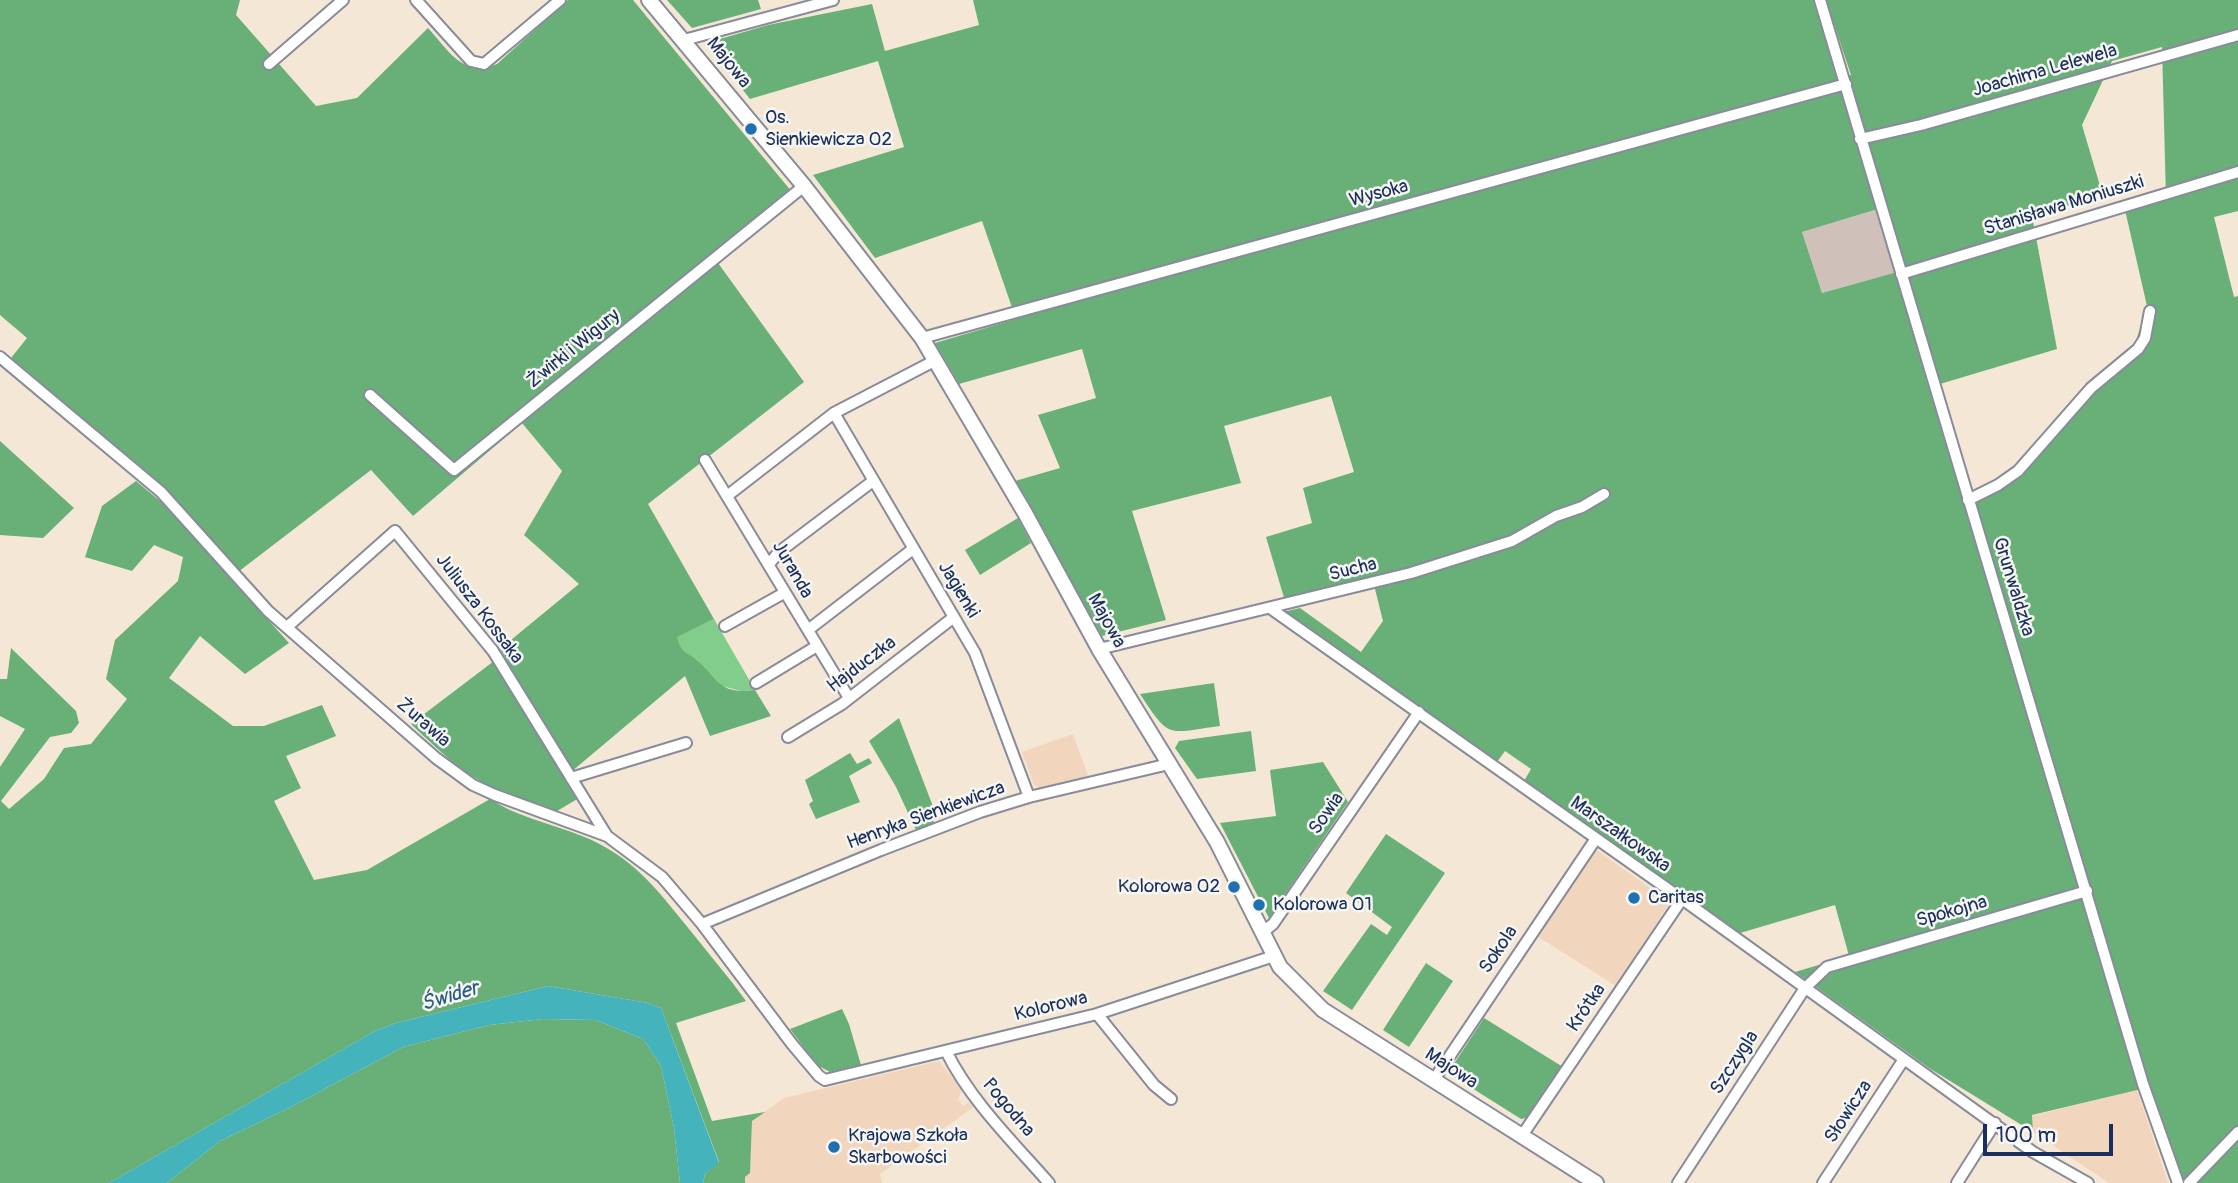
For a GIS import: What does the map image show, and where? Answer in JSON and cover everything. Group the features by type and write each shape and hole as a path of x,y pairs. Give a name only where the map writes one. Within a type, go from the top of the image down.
{"street":[{"path":"269,64 343,0"},
{"path":"416,0 471,61 484,64 560,0"},
{"name":"Majowa","path":"649,0 804,186 922,338 1025,513 1099,649 1217,842 1274,956 1290,978 1323,1010 1596,1183"},
{"path":"684,40 833,0"},
{"name":"Grunwaldzka","path":"1820,0 2143,1084 2178,1183"},
{"name":"Joachima Lelewela","path":"1860,139 1921,125 2238,35"},
{"name":"Wysoka","path":"922,338 1846,84"},
{"name":"Stanisława Moniuszki","path":"1900,274 2238,172"},
{"name":"Żwirki i Wigury","path":"370,395 454,470 804,186"},
{"path":"1968,500 2018,471 2091,388 2138,349 2145,338 2150,312"},
{"name":"Żurawia","path":"0,356 160,492 268,611 436,758 473,785 526,808 607,836 662,877 702,924 811,1068 825,1080 834,1079"},
{"path":"727,496 834,413 936,360"},
{"name":"Jagienki","path":"834,413 975,653 1029,797"},
{"name":"Juranda","path":"705,460 849,698"},
{"path":"769,564 779,552 873,481"},
{"name":"Sucha","path":"1099,649 1411,573 1512,541 1556,516 1582,507 1604,494"},
{"name":"Juliusza Kossaka","path":"287,627 395,531 493,651 607,836"},
{"path":"808,630 913,549"},
{"path":"726,626 784,593"},
{"name":"Marszałkowska","path":"1270,608 1682,899 2033,1152 2088,1183"},
{"name":"Hajduczka","path":"788,737 849,698 954,617"},
{"path":"756,682 817,646"},
{"name":"Sowia","path":"1262,933 1273,924 1419,712"},
{"path":"571,778 686,743"},
{"name":"Henryka Sienkiewicza","path":"702,924 979,812 1029,797 1169,764"},
{"path":"569,821 586,803"},
{"name":"Sokola","path":"1433,1081 1595,840"},
{"name":"Spokojna","path":"1827,967 2087,891"},
{"name":"Krótka","path":"1521,1137 1682,899"},
{"name":"Kolorowa","path":"834,1079 1097,1014 1274,956"},
{"name":"Szczygla","path":"1678,1183 1805,988 1827,967"},
{"path":"1097,1014 1154,1085 1171,1099"},
{"name":"Pogodna","path":"946,1051 954,1068 982,1105 1049,1183"},
{"name":"Słowicza","path":"1824,1183 1904,1059"},
{"path":"1957,1183 1995,1123"},
{"path":"2189,1183 2238,1132"}],"shaded area":[{"path":"1878,209 1897,272 1822,293 1802,232"},
{"path":"1073,734 1089,778 1042,789 1034,785 1022,752"},
{"path":"1594,848 1670,902 1616,986 1537,936"},
{"name":"Krajowa Szkoła Skarbowości","path":"939,1061 962,1089 958,1099 963,1106 971,1101 975,1106 880,1174 882,1183 745,1183 745,1177 750,1173 752,1121 784,1098"},
{"path":"2137,1090 2168,1183 2109,1183 2033,1132 2032,1116"}],"green space":[{"path":"0,0 240,0 236,15 316,106 357,98 428,28 458,60 475,68 485,67 497,64 568,0 633,0 792,192 713,256 804,382 648,504 714,619 677,637 681,648 727,688 755,690 771,716 710,736 685,676 571,772 500,649 579,584 524,535 562,471 522,423 413,516 371,470 238,572 166,489 11,358 27,338 0,315"},
{"path":"667,0 758,0 761,9 692,28"},
{"path":"973,0 1817,0 1842,77 1851,75 1826,0 2238,0 2238,211 2214,217 2234,297 2238,296 2238,1183 2181,1183 2150,1087 2032,1115 2033,1132 1929,1068 1795,972 1849,956 1835,905 1740,933 1524,781 1531,769 1505,751 1497,762 1283,612 1300,608 1361,652 1383,621 1372,577 1285,601 1266,537 1312,523 1303,488 1354,472 1331,396 1224,426 1241,483 1132,511 1166,620 1102,636 1015,481 1060,468 1038,415 1096,398 1082,349 959,384 935,343 1016,319 982,221 875,258 813,175 904,147 878,61 750,99 706,43 768,25 872,4 885,51 979,25","holes":["2162,47 2166,198 2125,210 2147,306 2135,344 2088,386 2015,469 1971,494 1940,384 2057,349 2032,216 2103,196 2082,125 2112,61","1878,209 1897,272 1822,293 1802,232"]},
{"path":"0,441 74,508 43,538 0,535"},
{"path":"136,481 166,506 289,643 245,674 200,636 169,678 233,726 264,726 322,705 336,736 286,756 301,788 274,801 314,880 367,870 490,799 518,813 591,840 618,855 641,873 660,894 746,1001 676,1023 712,1121 765,1112 752,1121 750,1173 745,1177 745,1183 703,1183 705,1174 719,1162 661,1008 648,1003 548,986 396,1023 375,1031 109,1183 0,1183 0,767 25,729 0,716 0,679 7,679 11,648 76,711 79,723 71,733 50,737 1,801 9,809 44,779 64,748 91,744 127,699 106,679 115,640 178,581 183,557 154,545 132,571 85,557 102,506"},
{"path":"1018,518 1031,543 980,575 965,550"},
{"path":"714,619 755,690 741,691 722,686 697,660 682,651 676,637"},
{"path":"494,661 579,798 557,811 519,799 483,783 448,758 411,724"},
{"path":"1214,683 1220,726 1171,730 1158,719 1140,694"},
{"path":"899,718 934,809 930,810 934,823 916,830 896,787 869,741"},
{"path":"1251,731 1256,771 1197,779 1175,748 1179,741"},
{"path":"850,753 857,764 869,758 872,763 849,776 860,802 816,819 809,804 813,801 805,780"},
{"path":"1323,762 1348,802 1269,918 1220,823 1276,816 1270,770"},
{"path":"1386,834 1445,873 1352,1010 1323,991 1371,924 1387,935 1392,927 1346,893"},
{"path":"1426,963 1453,981 1409,1047 1383,1030"},
{"path":"842,1009 861,1065 830,1072 817,1065 790,1029"},
{"path":"1484,1018 1563,1067 1531,1117 1521,1119 1448,1073"},
{"path":"543,1019 596,1020 643,1039 661,1066 674,1128 680,1183 167,1183 220,1141 289,1108 403,1047 489,1025"}],"water":[{"path":"548,986 648,1003 661,1008 719,1163 705,1174 703,1183 680,1183 674,1128 661,1066 643,1039 596,1020 543,1019 489,1025 403,1047 289,1108 220,1141 167,1183 109,1183 375,1031 396,1023"}],"place":[{"name":"Os. Sienkiewicza 02","path":"751,129"},
{"name":"Kolorowa 02","path":"1234,887"},
{"name":"Caritas","path":"1634,898"},
{"name":"Kolorowa 01","path":"1259,905"},
{"name":"Krajowa Szkoła Skarbowości","path":"834,1147"}],"water label":[{"name":"Świder","path":"450,997"}]}
